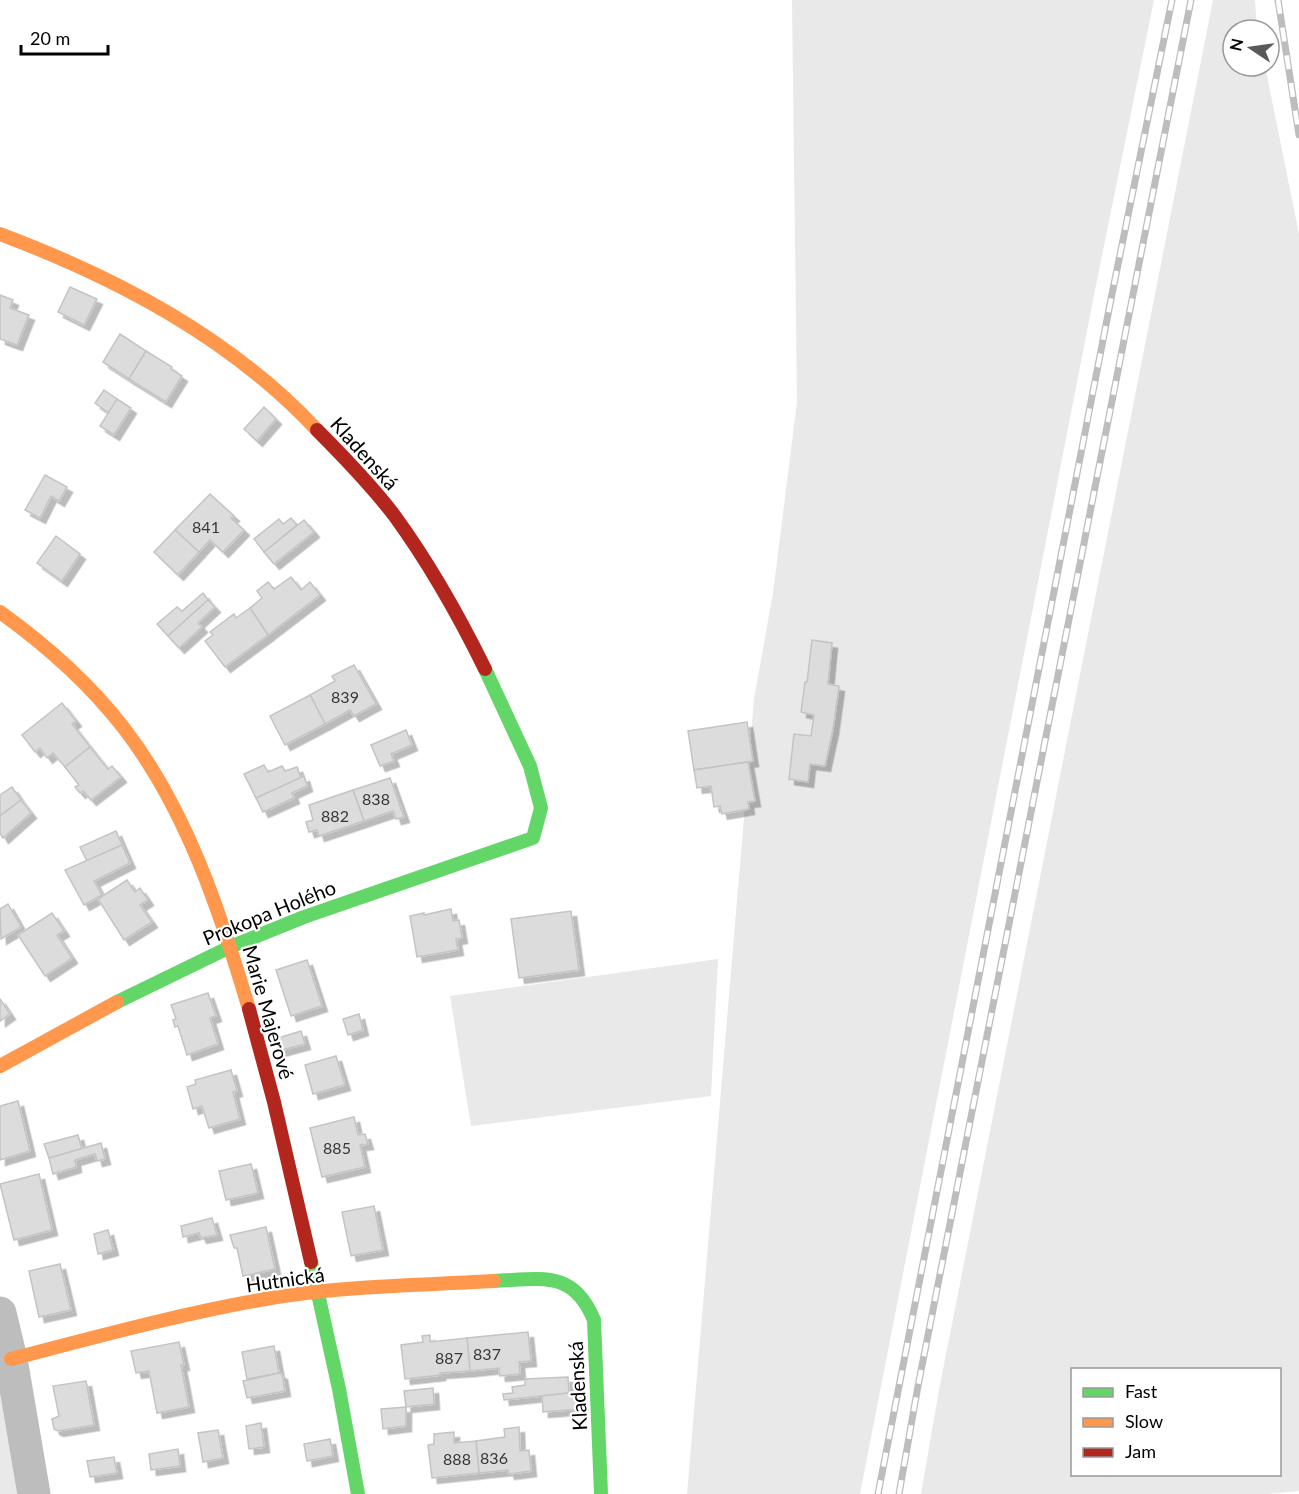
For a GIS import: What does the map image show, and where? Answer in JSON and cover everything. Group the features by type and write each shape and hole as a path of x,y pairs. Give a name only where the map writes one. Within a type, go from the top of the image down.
{"street":[{"name":"Kladenská","path":"0,234 111,281 189,325 225,349 292,403 361,476 394,516 461,621 494,686 530,766 541,808 533,838"},
{"name":"Marie Majerové","path":"0,612 53,653 91,689 122,726 155,772 179,818 206,881 256,1029 279,1118 348,1430 358,1494"},
{"name":"Prokopa Holého","path":"0,1065 83,1018 230,947 381,888 533,838"},
{"name":"Hutnická","path":"11,1359 166,1319 317,1292 532,1279 551,1280 570,1286"},
{"name":"Kladenská","path":"570,1286 586,1300 594,1320 601,1494"},
{"path":"0,1314 11,1359 34,1494"}],"shaded area":[{"path":"792,0 1154,0 1095,290 860,1494 687,1494 754,699 773,593 797,402"},
{"path":"1213,0 1255,0 1256,18 1221,18 1221,78 1267,78 1299,234 1299,1491 1267,1494 921,1494 939,1390"},
{"path":"718,959 711,1096 471,1126 450,996"},
{"path":"0,1359 23,1494 0,1494"}],"building":[{"path":"70,287 97,299 84,325 58,312"},
{"path":"0,295 13,300 10,308 29,315 17,345 0,339"},
{"path":"120,334 146,351 129,379 103,362"},
{"path":"146,351 182,376 166,402 129,379"},
{"path":"104,390 117,399 109,413 95,403"},
{"path":"117,399 131,408 114,435 100,426"},
{"path":"264,407 276,419 257,441 244,429"},
{"path":"45,475 67,487 59,501 51,496 40,518 25,510"},
{"path":"210,494 234,516 231,518 244,530 223,552 210,540 199,552 175,530"},
{"path":"291,518 297,525 264,552 254,539 279,519 283,524"},
{"path":"304,520 314,532 274,564 264,552"},
{"path":"175,530 199,552 178,575 154,552"},
{"path":"56,536 80,554 62,581 37,563"},
{"path":"291,577 301,590 310,582 320,595 268,635 250,608 262,598 257,591 268,582 274,589"},
{"path":"203,593 208,600 168,636 157,624 177,607 182,611"},
{"path":"208,600 215,607 198,623 202,627 179,648 168,636"},
{"path":"250,608 268,635 225,667 205,641 213,635 210,632 234,614 236,618"},
{"path":"812,640 832,643 828,684 839,686 825,766 810,764 808,782 789,779 794,734 811,736 814,715 801,712"},
{"path":"354,665 376,704 354,716 350,710 325,724 310,695 335,681 332,676"},
{"path":"310,695 325,724 285,745 270,716"},
{"path":"62,703 76,721 72,724 90,747 65,767 53,753 47,758 40,748 35,752 22,735"},
{"path":"747,722 753,761 694,770 688,731"},
{"path":"406,730 412,745 391,754 394,761 380,766 371,745"},
{"path":"90,747 108,769 112,766 121,777 91,800 83,791 80,793 75,787 79,785 65,767"},
{"path":"748,762 755,801 748,802 749,809 722,814 720,806 714,807 711,786 697,788 694,770"},
{"path":"264,765 268,772 282,766 285,771 297,767 301,778 256,798 244,774"},
{"path":"304,776 307,786 292,793 294,798 263,812 256,798"},
{"path":"390,778 404,817 396,819 393,811 364,821 353,790"},
{"path":"12,787 21,800 0,816 0,795"},
{"path":"353,790 364,821 319,836 317,830 309,832 306,822 313,820 309,805"},
{"path":"21,800 31,813 3,838 0,833 0,816"},
{"path":"116,831 122,845 87,861 80,847"},
{"path":"122,845 130,863 94,881 102,895 84,905 65,870"},
{"path":"127,880 135,892 140,888 148,900 140,905 152,922 124,940 98,899"},
{"path":"8,904 21,927 1,939 0,909"},
{"path":"451,909 453,921 459,920 462,938 456,939 458,950 417,957 410,916"},
{"path":"571,911 579,970 519,978 511,919"},
{"path":"52,913 64,931 57,935 72,958 45,976 18,935"},
{"path":"307,960 322,1006 291,1016 276,970"},
{"path":"208,993 216,1016 210,1018 218,1044 187,1055 178,1026 175,1027 173,1020 176,1019 171,1005"},
{"path":"0,999 10,1014 0,1021"},
{"path":"359,1014 363,1030 348,1035 343,1019"},
{"path":"301,1031 305,1044 279,1051 275,1039"},
{"path":"336,1056 345,1085 313,1094 305,1065"},
{"path":"231,1070 237,1091 233,1092 240,1119 209,1128 202,1106 193,1109 187,1087 196,1084 195,1080"},
{"path":"18,1101 30,1151 0,1160 0,1106"},
{"path":"354,1117 358,1135 365,1134 368,1144 360,1145 365,1167 322,1177 310,1128"},
{"path":"78,1135 82,1149 49,1158 44,1144"},
{"path":"101,1143 105,1159 97,1161 95,1154 75,1160 76,1167 53,1174 49,1158"},
{"path":"251,1164 258,1193 226,1200 219,1171"},
{"path":"39,1174 52,1230 14,1240 0,1184"},
{"path":"374,1206 383,1250 351,1256 342,1212"},
{"path":"212,1218 217,1235 201,1238 199,1233 183,1237 181,1226"},
{"path":"266,1227 275,1269 243,1276 237,1248 234,1248 230,1235"},
{"path":"108,1230 113,1250 98,1254 94,1234"},
{"path":"60,1264 71,1310 39,1317 29,1271"},
{"path":"528,1332 531,1361 519,1362 520,1374 500,1376 499,1368 470,1371 467,1338"},
{"path":"430,1335 430,1342 467,1338 470,1371 405,1379 401,1345 423,1342 422,1336"},
{"path":"179,1342 189,1407 157,1413 149,1371 136,1373 131,1351"},
{"path":"274,1346 279,1373 247,1379 242,1352"},
{"path":"282,1374 285,1391 247,1398 243,1381"},
{"path":"568,1377 569,1393 504,1400 503,1394 513,1393 512,1387 525,1385 525,1379"},
{"path":"86,1381 94,1425 58,1431 54,1429 52,1419 59,1416 53,1386"},
{"path":"433,1388 434,1404 406,1407 404,1391"},
{"path":"580,1393 581,1409 543,1412 542,1396"},
{"path":"406,1407 406,1426 383,1429 381,1409"},
{"path":"261,1423 264,1447 249,1449 246,1426"},
{"path":"519,1427 520,1451 529,1450 531,1471 509,1474 508,1470 479,1473 476,1441 505,1437 504,1429"},
{"path":"218,1430 223,1458 203,1462 198,1433"},
{"path":"454,1432 454,1443 476,1441 479,1473 432,1478 428,1445 434,1444 434,1434"},
{"path":"330,1439 333,1456 307,1461 304,1444"},
{"path":"178,1449 180,1466 151,1470 149,1454"},
{"path":"114,1457 117,1473 90,1477 87,1461"}],"railway":[{"path":"878,1494 1112,294 1172,0"},
{"path":"899,1494 918,1386 1191,0"},
{"path":"1278,0 1299,135"}],"traffic: fast":[{"path":"117,1002 230,947 304,917 533,838 541,808 530,766 485,669"},
{"path":"311,1262 339,1389 358,1494"},
{"path":"494,1281 526,1279 554,1281 576,1292 586,1304 594,1320 601,1494"}],"traffic: slow":[{"path":"0,234 87,270 170,314 210,339 248,367 317,430"},
{"path":"0,612 50,651 81,680 110,710 145,758 165,791 199,862 226,935 249,1009"},
{"path":"0,1066 117,1002"},
{"path":"11,1359 176,1317 277,1297 358,1288 494,1281"}],"traffic: jam":[{"path":"317,430 367,482 407,533 443,590 485,669"},
{"path":"249,1009 274,1102 311,1262"}]}
